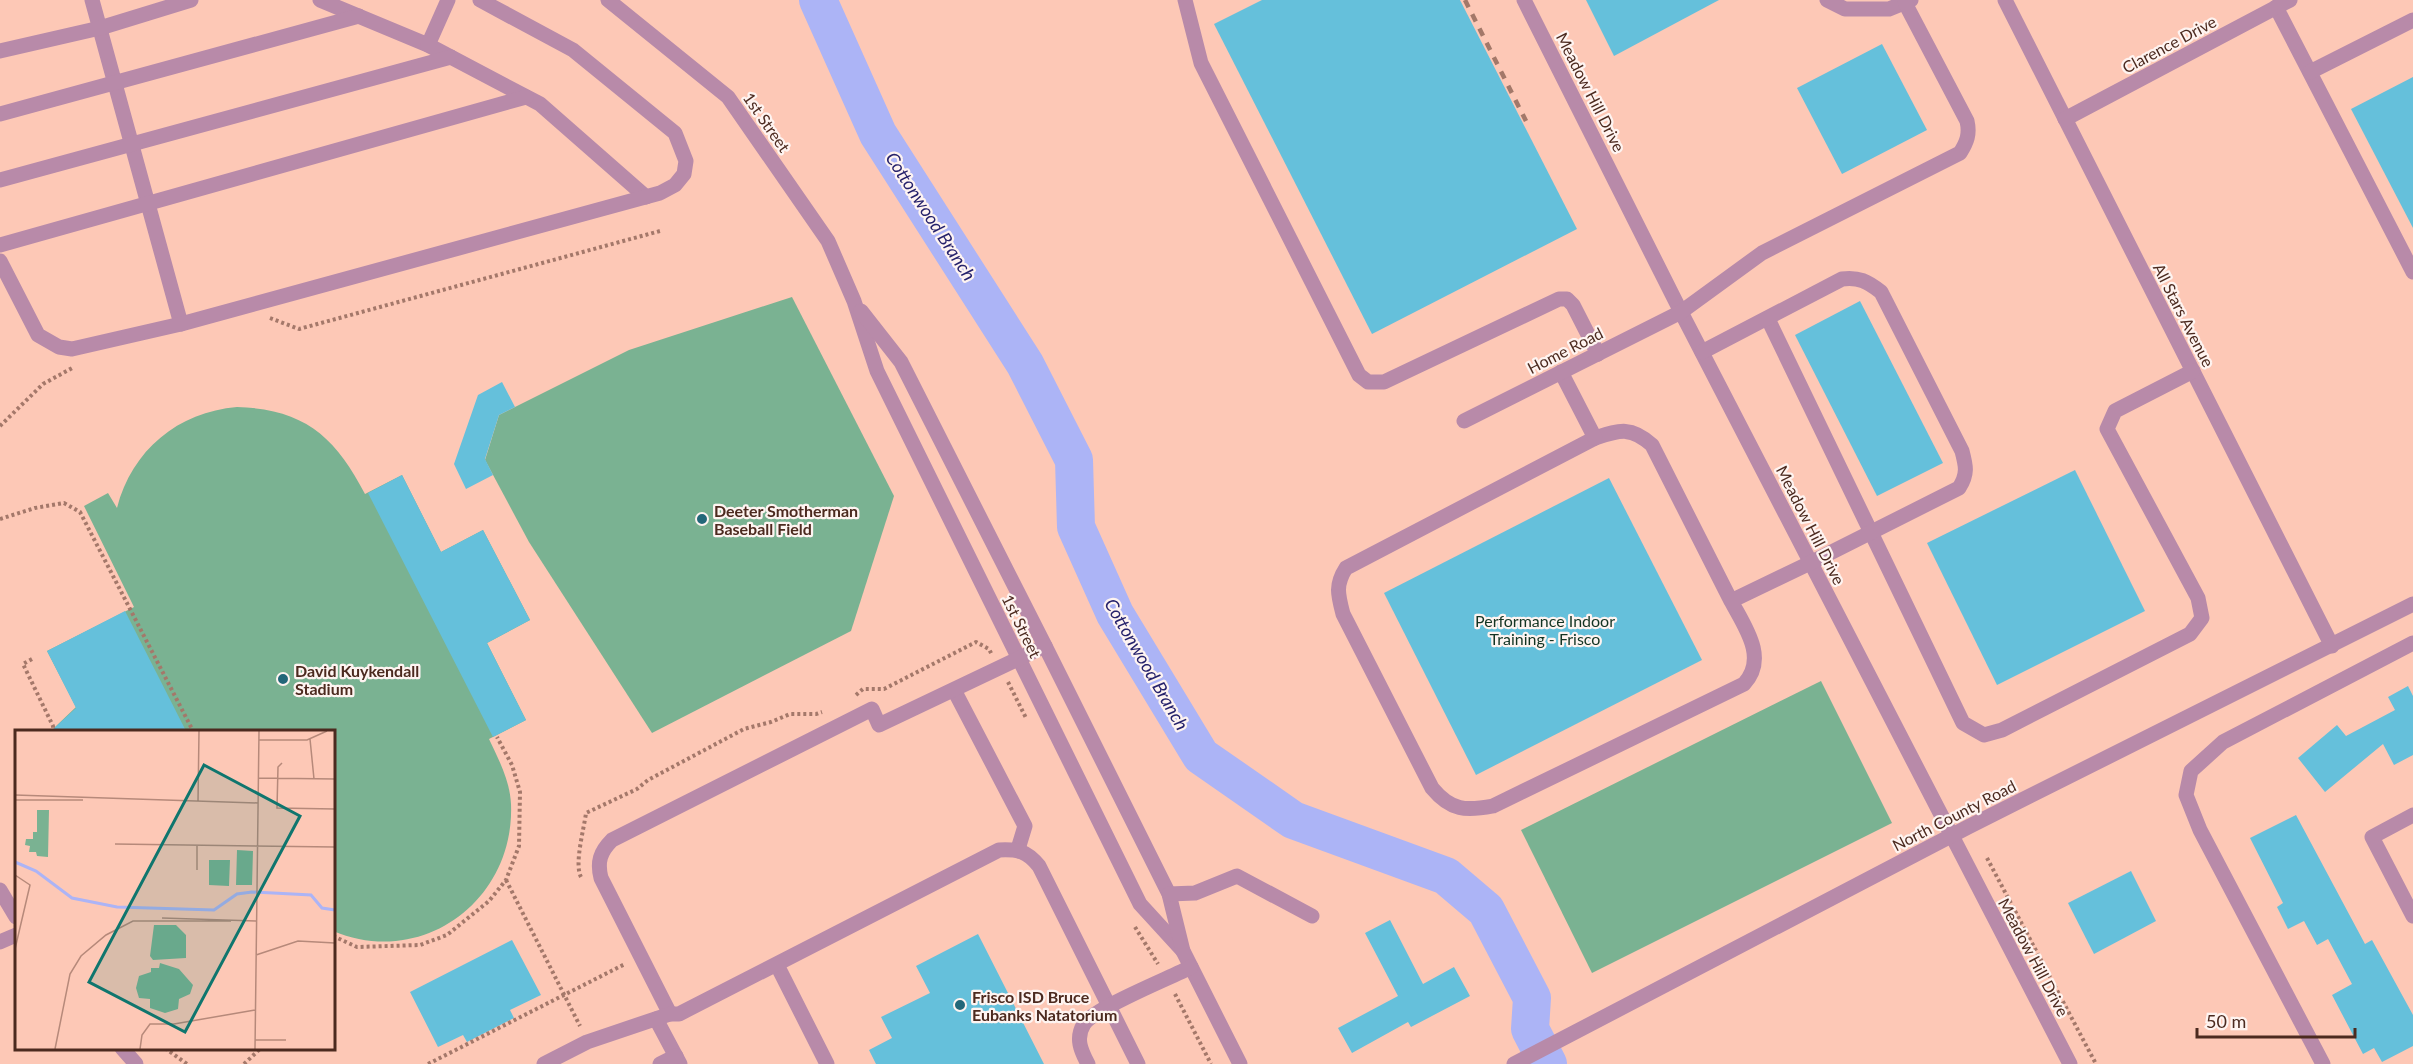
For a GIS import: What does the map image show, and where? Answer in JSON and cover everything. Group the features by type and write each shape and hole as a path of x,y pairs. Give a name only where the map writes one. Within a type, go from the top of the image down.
{"street":[{"path":"92,0 181,324"},
{"path":"0,51 100,28 191,0"},
{"path":"320,0 428,45 540,104 646,197"},
{"path":"428,45 448,0"},
{"path":"0,261 39,335 58,348 72,349 181,324 646,197 675,185 684,174 686,161 675,133 573,50 480,0"},
{"name":"1st Street","path":"608,0 728,97 828,241 854,301 877,371 1140,904 1183,951"},
{"path":"1185,0 1200,63 1359,375 1368,382 1384,382 1559,299 1567,299 1573,305 1598,354"},
{"name":"Meadow Hill Drive","path":"1524,0 1681,312 2070,1064"},
{"path":"1827,0 1845,9 1889,9 1908,2"},
{"name":"All Stars Avenue","path":"2005,0 2332,646"},
{"name":"Home Road","path":"1464,421 1681,312 1762,253 1960,153 1966,143 1969,130 1967,121 1908,2"},
{"path":"2283,4 2310,72 2413,271"},
{"name":"Clarence Drive","path":"2065,120 2283,4"},
{"path":"0,114 358,16"},
{"path":"2310,72 2413,20"},
{"path":"0,180 451,57"},
{"path":"0,245 526,97"},
{"path":"1702,352 1842,279 1856,277 1866,281 1881,292 1962,451 1966,467 1965,477 1959,488 1731,601"},
{"name":"1st Street","path":"854,301 901,362 1045,646 1169,894 1183,951 1240,1064"},
{"path":"1768,319 1963,723 1984,735 2002,730 2190,634 2202,618 2198,598 2107,429 2115,411 2193,371"},
{"path":"1561,372 1595,438"},
{"path":"1629,431 1639,433 1652,445 1731,601 1750,636 1756,658 1751,676 1744,684 1494,806 1474,809 1454,807 1441,799 1432,788 1342,614 1337,591 1339,578 1346,568 1595,438 1615,432 1629,431"},
{"name":"North County Road","path":"1514,1064 1951,836 2413,604"},
{"path":"2323,1064 2200,830 2186,795 2191,771 2223,742 2413,644"},
{"path":"660,1064 678,1060 663,1017 601,878 598,867 604,847 612,840 872,709 879,725 1045,646"},
{"path":"954,690 1025,826 1018,849"},
{"path":"2413,815 2372,837 2413,916"},
{"path":"544,1064 587,1042 679,1014 999,850 1018,849 1031,857 1039,866 1138,1064"},
{"path":"1169,894 1195,892 1237,876 1312,916"},
{"path":"0,890 15,915"},
{"path":"0,942 15,935"},
{"path":"777,965 827,1064"},
{"path":"1088,1064 1080,1048 1080,1033 1084,1023 1109,1007 1191,968"},
{"path":"124,1049 136,1064"}],"path":[{"path":"268,317 299,329 660,231"},
{"path":"0,426 43,384 75,367"},
{"path":"0,519 35,508 64,503 80,512 192,730"},
{"path":"850,700 863,689 884,689 976,642 988,649 1001,668 1028,721"},
{"path":"32,659 23,664 53,726 52,730"},
{"path":"584,882 578,872 586,813 637,789 648,780 744,729 790,714 816,714 825,711"},
{"path":"334,936 357,948 420,945 447,935 489,901 506,880 519,846 520,792 512,765 497,737"},
{"path":"1987,858 2096,1064"},
{"path":"506,880 587,1042"},
{"path":"1132,922 1167,979 1211,1064"},
{"path":"428,1064 628,962"},
{"path":"168,1049 187,1064"},
{"path":"244,1064 259,1049"}],"green space":[{"name":"Deeter Smotherman Baseball Field","path":"792,297 894,496 851,631 652,733 529,542 485,460 499,415 629,350"},
{"name":"David Kuykendall Stadium","path":"237,407 261,409 299,420 315,430 342,456 365,494 402,475 441,552 483,530 530,620 487,643 526,720 489,739 509,787 511,804 508,839 498,870 480,896 457,918 430,933 399,941 367,940 334,931 334,730 55,730 54,728 76,707 47,651 134,607 84,506 108,493 117,508 134,468 160,438 195,417 216,410"},
{"path":"1821,681 1892,823 1592,973 1521,830"}],"building":[{"path":"1262,0 1460,0 1577,229 1372,334 1214,24"},
{"path":"1586,0 1719,0 1614,56"},
{"path":"1882,44 1927,130 1842,174 1797,88"},
{"path":"2413,77 2413,228 2351,109"},
{"path":"1860,301 1943,463 1877,496 1795,335"},
{"path":"502,382 515,407 499,415 485,459 493,475 466,489 454,464 478,395"},
{"path":"2075,470 2145,611 1997,685 1927,543"},
{"path":"402,475 441,552 483,530 530,620 487,643 526,720 493,737 368,493"},
{"name":"Performance Indoor Training - Frisco","path":"1609,478 1702,660 1476,775 1384,593"},
{"path":"125,611 185,730 52,730 76,708 47,651"},
{"path":"2408,686 2413,696 2413,755 2394,765 2383,744 2325,792 2298,758 2337,725 2346,736 2395,710 2388,697"},
{"path":"2296,815 2365,944 2372,940 2413,1015 2413,1046 2382,1062 2374,1048 2363,1054 2332,995 2352,984 2328,939 2317,945 2304,921 2288,929 2277,907 2283,903 2250,838"},
{"path":"2131,871 2156,921 2094,954 2068,903"},
{"path":"1390,920 1423,984 1454,967 1470,996 1411,1027 1408,1022 1352,1053 1338,1028 1398,996 1365,933"},
{"name":"Frisco ISD Bruce Eubanks Natatorium","path":"978,934 1044,1064 876,1064 869,1050 892,1038 881,1017 930,993 916,966"},
{"path":"512,940 541,995 510,1010 514,1018 467,1042 463,1035 438,1047 410,992"}],"waterway":[{"name":"Cottonwood Branch","path":"818,0 878,134 1025,364 1074,460 1076,527 1115,614 1201,756 1293,820 1446,876 1486,910 1532,998 1530,1029 1548,1064"}],"railway":[{"path":"1465,0 1526,121"}],"place":[{"name":"Deeter Smotherman Baseball Field","path":"702,519"},
{"name":"David Kuykendall Stadium","path":"283,679"},
{"name":"Frisco ISD Bruce Eubanks Natatorium","path":"960,1005"}]}
